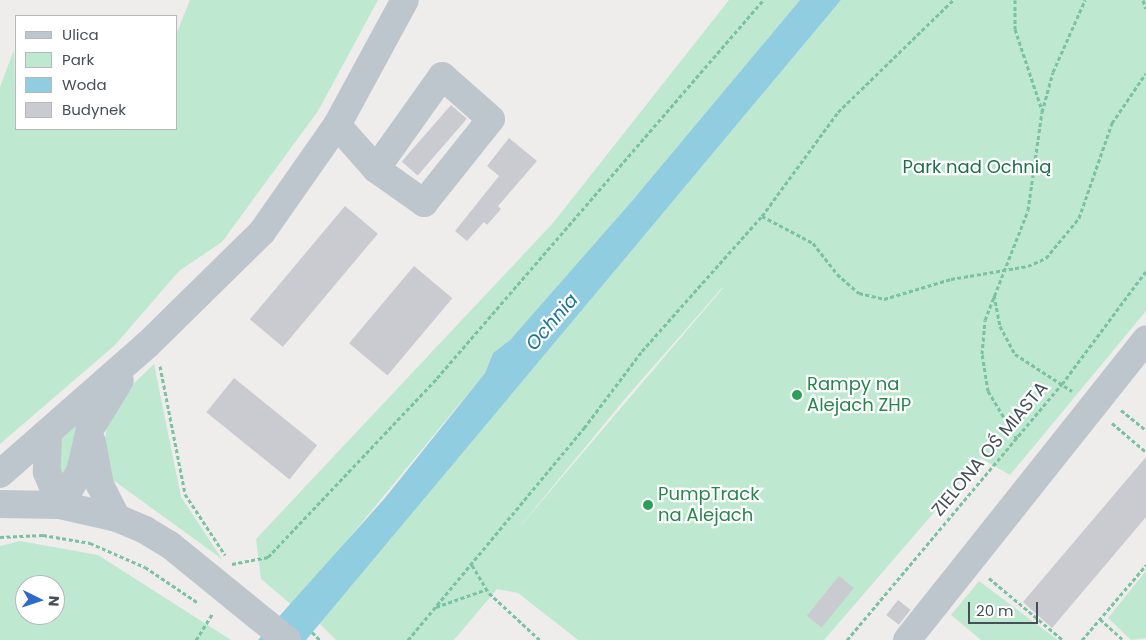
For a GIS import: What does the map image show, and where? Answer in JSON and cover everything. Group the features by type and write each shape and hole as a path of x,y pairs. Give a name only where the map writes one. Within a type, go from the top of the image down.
{"street":[{"path":"0,474 48,435 147,345 262,232 336,125 405,0"},
{"path":"336,125 376,169"},
{"path":"907,640 1146,339"},
{"path":"60,505 80,472 90,429 108,395 147,345"},
{"path":"90,429 100,485 117,518"},
{"path":"48,435 46,472 60,505"},
{"path":"0,504 60,505 117,518 170,545 287,640"}],"path":[{"path":"231,564 268,557 438,378 762,0"},
{"path":"408,640 472,565 642,351 762,216 838,112 953,0"},
{"path":"1015,0 1015,29 1042,112"},
{"path":"1017,439 988,390 982,354 985,320 1028,210 1042,112 1056,63 1085,0"},
{"path":"1143,0 1146,9"},
{"path":"762,216 813,243 837,274 859,293 884,299 951,279 1004,271 1046,258 1067,235 1090,190 1112,123 1146,73"},
{"name":"ZIELONA OŚ MIASTA","path":"847,640 1062,384 1146,271"},
{"path":"994,295 1000,326 1015,354 1062,384"},
{"path":"1097,401 1146,430"},
{"path":"1097,401 1146,452"},
{"path":"0,537 42,535 90,542 145,567 213,613 196,640"},
{"path":"970,561 1063,640"},
{"path":"472,565 487,589 540,640"},
{"path":"1082,640 1146,565"},
{"path":"436,607 487,589"},
{"path":"1100,619 1123,640"}],"green space":[{"path":"190,0 378,0 318,111 222,242 179,271 115,345 0,444 0,87 14,50 15,130 178,130 178,30"},
{"path":"729,0 800,0 632,201 510,340 493,353 485,373 293,606 261,579 256,539 553,223"},
{"name":"Park nad Ochnią","path":"841,0 1146,0 1146,311 1010,475 981,458 824,640 578,640 518,593 497,589 454,640 336,640 319,623","holes":["723,288 512,536 624,400"]},
{"path":"154,364 181,497 222,559 113,480 104,451 107,422 122,395"},
{"path":"77,420 77,447 63,475 57,475 60,435"},
{"path":"20,541 98,555 231,640 0,640 0,546"},
{"path":"1146,571 1146,638 1131,640 1108,618"},
{"path":"979,581 1058,640 981,640 951,615"}],"water":[{"name":"Ochnia","path":"800,0 841,0 306,640 258,640 385,498 485,373 493,353 510,340 632,201"}],"building":[{"path":"451,105 467,119 418,175 402,162"},
{"path":"509,138 537,161 498,206 501,209 487,225 484,222 467,241 455,231 499,176 487,166"},
{"path":"345,206 378,234 283,347 250,319"},
{"path":"414,266 452,298 387,376 349,343"},
{"path":"234,378 317,445 289,480 206,412"},
{"path":"1146,457 1146,517 1052,628 1023,602"},
{"path":"839,576 854,588 822,628 807,616"},
{"path":"898,600 911,610 899,625 886,615"}],"place":[{"name":"Rampy na Alejach ZHP","path":"797,395"},
{"name":"PumpTrack na Alejach","path":"648,505"}]}
